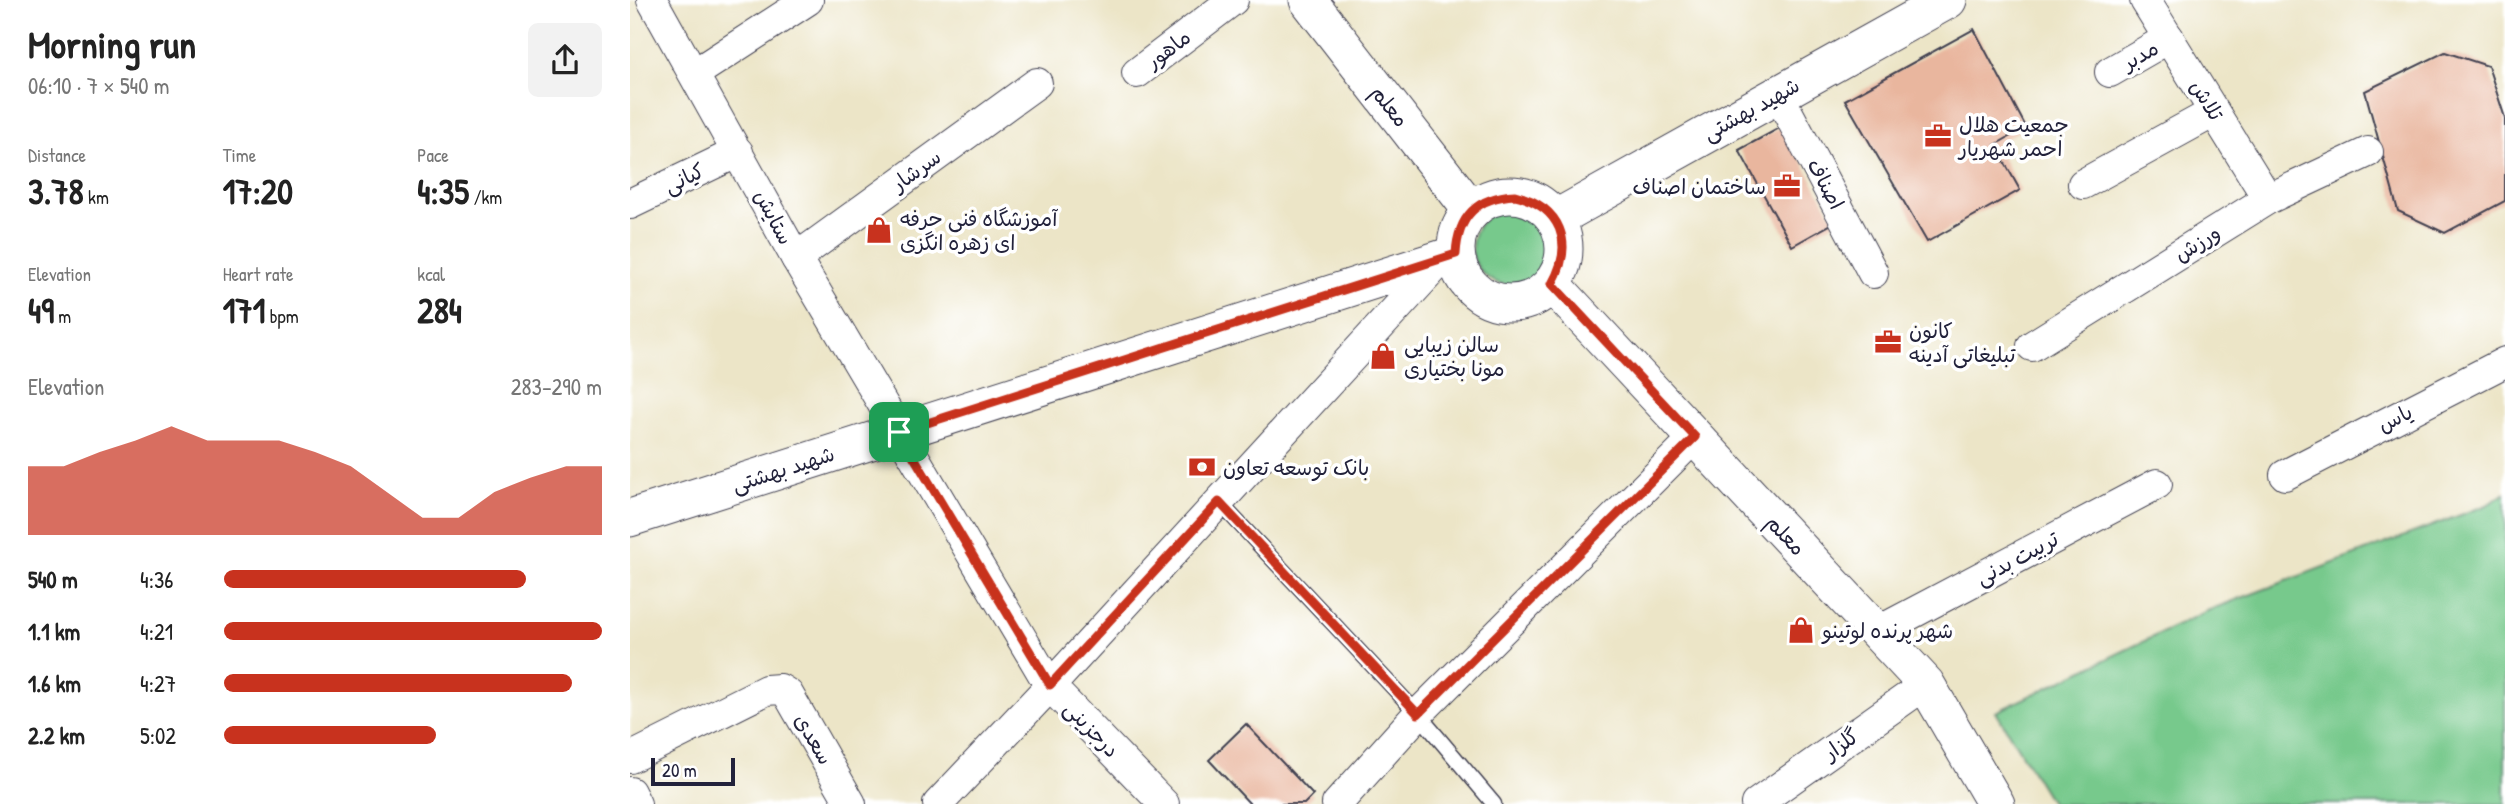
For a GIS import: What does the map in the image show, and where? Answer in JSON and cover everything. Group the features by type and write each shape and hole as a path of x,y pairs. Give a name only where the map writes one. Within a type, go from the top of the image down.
{"street":[{"name":"ستایش","path":"652,0 796,258 899,432"},
{"path":"694,74 808,0"},
{"name":"ماهور","path":"1137,73 1233,0"},
{"name":"معلم","path":"1308,0 1472,211"},
{"name":"شهید بهشتی","path":"1555,219 1948,0"},
{"name":"تلاش","path":"2146,0 2268,199"},
{"name":"مدبر","path":"2110,72 2169,38"},
{"name":"سرشار","path":"796,258 1037,83"},
{"name":"اصناف","path":"1779,94 1873,273"},
{"path":"2083,184 2214,112"},
{"name":"کیانی","path":"630,204 738,152"},
{"name":"ورزش","path":"2032,346 2268,199 2368,152"},
{"path":"938,804 1449,256 1462,224 1472,211 1485,201 1499,196 1515,195 1531,199 1544,207 1555,219 1562,234 1564,252 1560,269 1552,284 1537,296 1520,302 1502,303 1485,297 1471,286 1449,256"},
{"name":"شهید بهشتی","path":"630,518 1449,256"},
{"name":"معلم","path":"1552,284 1926,684 1996,804"},
{"name":"یاس","path":"2285,475 2505,362"},
{"name":"درجزینی","path":"899,432 1050,685 1164,804"},
{"path":"1337,804 1418,714 1695,437"},
{"name":"تربیت بدنی","path":"1877,632 2157,484"},
{"name":"گلزار","path":"1756,804 1926,684"},
{"name":"سعدی","path":"630,758 766,690 780,689 788,694 851,804"},
{"path":"630,792 636,804"}],"lane":[{"path":"1219,502 1418,714 1494,804"}],"green space":[{"path":"1510,209 1525,212 1537,220 1545,232 1548,247 1545,262 1537,274 1525,282 1510,285 1495,282 1483,274 1475,262 1472,247 1475,232 1483,220 1495,212"},
{"path":"2505,493 2505,804 2052,804 1996,712 2207,611 2487,505"}],"building":[{"name":"جمعیت هلال احمر شهریار","path":"1974,29 2026,127 1995,145 2020,190 1927,242 1845,100"},
{"path":"2445,52 2488,66 2505,118 2505,201 2445,233 2398,211 2365,91"},
{"name":"ساختمان اصناف","path":"1783,126 1835,222 1792,246 1739,150"},
{"path":"1246,724 1313,795 1304,804 1250,804 1209,760"}],"place":[{"name":"جمعیت هلال احمر شهریار","path":"1938,136"},
{"name":"ساختمان اصناف","path":"1787,186"},
{"name":"آموزشگاه فنی حرفه ای زهره انگزی","path":"879,230"},
{"name":"کانون تبلیغاتی آدینه","path":"1888,342"},
{"name":"سالن زیبایی مونا بختیاری","path":"1383,356"},
{"name":"بانک توسعه تعاون","path":"1202,467"},
{"name":"شهر پرنده لوتینو","path":"1801,630"}],"route":[{"path":"1515,195 1531,199 1544,207 1555,219 1562,234 1564,252 1560,269 1552,284 1695,437 1418,714 1219,502 1050,685 899,432 1456,254 1457,238 1462,224 1472,211 1485,201 1499,196 1515,195"}]}
